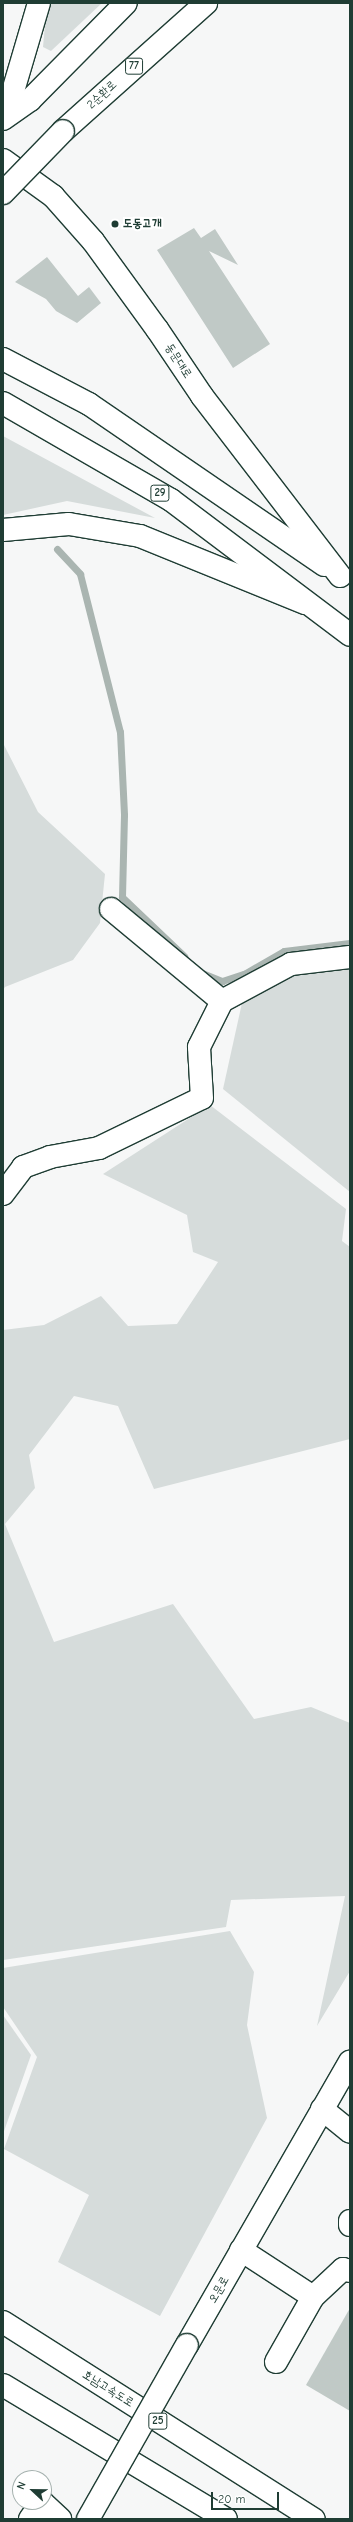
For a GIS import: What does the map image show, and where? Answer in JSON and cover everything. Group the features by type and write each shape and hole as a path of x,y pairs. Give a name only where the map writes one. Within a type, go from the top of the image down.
{"main road":[{"path":"5,117 39,3"},
{"path":"5,117 30,100 126,3"},
{"name":"2순환로","path":"3,193 63,131 206,3"},
{"name":"동문대로","path":"3,160 53,196 93,241 157,329 206,403 345,579"},
{"name":"동문대로","path":"3,359 89,404 345,579"},
{"name":"29","path":"3,403 171,500 305,603 350,635"},
{"path":"3,530 69,524 140,536 305,603"},
{"path":"111,909 222,1001"},
{"path":"3,1194 23,1167 50,1157 99,1148 202,1098 199,1047 222,1001 291,964 350,957"},
{"name":"오문로","path":"88,2519 350,2061"},
{"path":"322,2109 350,2132"},
{"path":"241,2250 313,2296"},
{"path":"276,2362 313,2296 343,2270 350,2271"},
{"name":"호남고속도로","path":"3,2322 314,2519"},
{"path":"3,2385 226,2519"},
{"path":"3,2397 68,2423"},
{"path":"30,2519 42,2502 60,2519"}],"shaded area":[{"path":"47,3 102,3 51,51 43,47"},
{"path":"3,436 155,518 67,501 3,515"},
{"path":"3,743 38,812 105,874 100,923 73,960 5,987 3,990"},
{"path":"350,968 350,1192 223,1089 242,1003 291,974"},
{"path":"210,1105 346,1209 342,1241 350,1247 350,1439 154,1489 118,1406 74,1396 29,1455 35,1488 5,1524 54,1642 173,1604 254,1719 311,1707 350,1723 350,1971 317,2026 345,1896 231,1900 226,1927 3,1960 3,1330 44,1325 101,1296 128,1326 177,1324 218,1262 193,1252 187,1215 103,1174"},
{"path":"230,1931 254,1972 247,2025 267,2118 160,2316 58,2262 89,2195 4,2149 37,2057 3,2007 3,1968"},
{"path":"3,2015 31,2055 3,2134"}],"building":[{"path":"194,228 201,238 215,229 238,265 209,251 270,344 233,368 157,250"},
{"path":"47,257 78,296 89,287 101,303 77,323 56,311 46,299 15,282"},
{"path":"350,2308 350,2411 306,2385"}],"waterway":[{"path":"57,549 80,574 120,732 124,815 122,897 184,956"},
{"path":"202,973 222,981 244,974 284,951 350,943"}],"place":[{"name":"도동고개","path":"115,224"}]}
